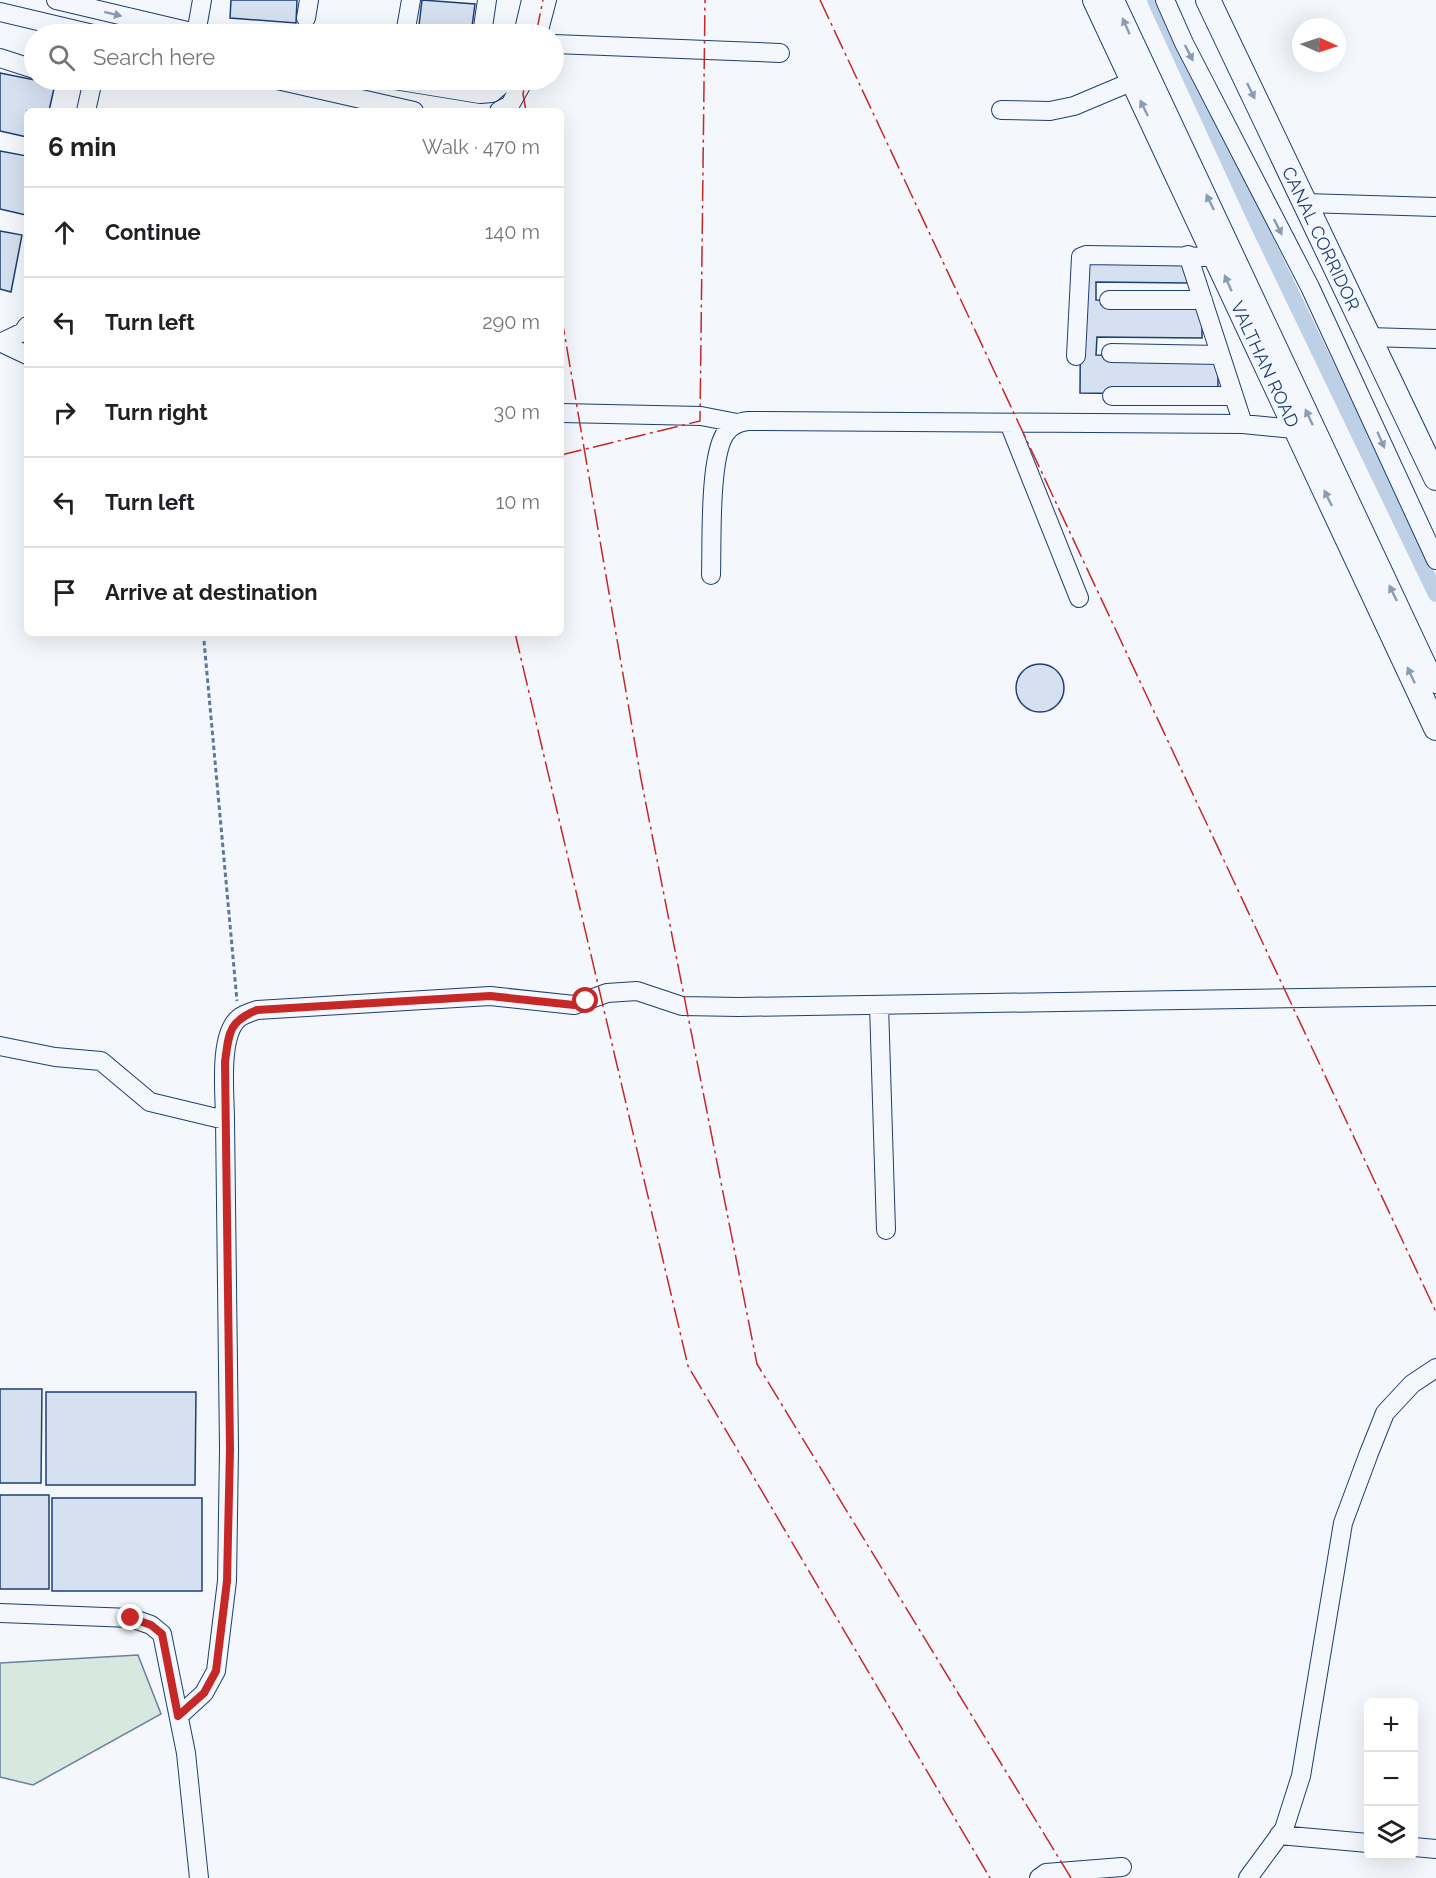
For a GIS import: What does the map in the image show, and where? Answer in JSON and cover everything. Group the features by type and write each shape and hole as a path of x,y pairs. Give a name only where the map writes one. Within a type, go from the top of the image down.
{"main road":[{"name":"VALTHAN ROAD","path":"1095,0 1131,82 1216,257 1294,429 1436,728"},
{"name":"CANAL CORRIDOR","path":"1208,0 1436,478"}],"street":[{"path":"39,21 44,0"},
{"path":"56,0 156,24"},
{"path":"198,24 202,0"},
{"path":"306,18 309,0"},
{"path":"407,24 411,0"},
{"path":"483,24 487,0"},
{"path":"525,24 531,0"},
{"path":"541,24 547,0"},
{"path":"1115,0 1436,684"},
{"path":"1165,0 1184,43 1315,298 1436,560"},
{"path":"0,12 51,24"},
{"path":"564,44 780,52"},
{"path":"0,58 24,66"},
{"path":"1001,110 1050,111 1074,106 1131,82"},
{"path":"87,108 91,90"},
{"path":"320,90 398,108"},
{"path":"392,107 395,90"},
{"path":"456,90 480,94 492,93 495,90"},
{"path":"504,108 510,105 518,90"},
{"path":"1305,203 1436,207"},
{"path":"1076,356 1081,257 1086,255 1188,255 1216,257"},
{"path":"1188,255 1243,424"},
{"path":"1109,300 1203,300"},
{"path":"1,343 24,330"},
{"path":"1369,337 1436,339"},
{"path":"1,343 24,354"},
{"path":"1111,353 1220,355"},
{"path":"1112,396 1234,396"},
{"path":"564,413 701,416 737,423 748,421 1243,424 1294,429"},
{"path":"711,575 719,447 725,433 737,423"},
{"path":"1010,423 1079,598"},
{"path":"178,1716 204,1693 216,1671 227,1581 230,1449 225,1062 229,1034 239,1018 257,1010 490,996 574,1005 607,993 637,991 682,1006 1436,996"},
{"path":"879,1005 886,1230"},
{"path":"0,1046 56,1057 101,1061 150,1102 225,1120"},
{"path":"1248,1878 1284,1829 1301,1776 1343,1523 1385,1413 1412,1384 1436,1368"},
{"path":"0,1613 131,1618 151,1625 162,1634 186,1753 199,1878"},
{"path":"1279,1835 1364,1843"},
{"path":"1418,1847 1436,1849"},
{"path":"1039,1878 1046,1873 1122,1867"}],"path":[{"path":"204,641 239,1018"}],"shaded area":[{"path":"138,1655 161,1714 33,1785 0,1777 0,1663"}],"building":[{"path":"231,0 297,0 296,23 230,18"},
{"path":"422,0 475,4 472,24 419,24"},
{"path":"0,73 24,78 24,90 54,90 50,108 24,108 24,136 0,131"},
{"path":"0,151 24,155 24,215 0,209"},
{"path":"0,231 22,235 11,292 0,289"},
{"path":"1081,261 1188,262 1188,283 1096,282 1096,300 1202,301 1202,338 1097,337 1096,355 1218,357 1218,395 1080,393"},
{"path":"1040,664 1057,671 1064,688 1057,705 1040,712 1023,705 1016,688 1023,671"},
{"path":"0,1389 42,1389 41,1483 0,1483"},
{"path":"46,1392 196,1392 195,1485 46,1485"},
{"path":"0,1495 49,1495 49,1589 0,1589"},
{"path":"52,1498 202,1498 202,1591 52,1591"}],"waterway":[{"path":"1155,0 1253,214 1436,594"}],"power":[{"path":"538,24 543,0"},
{"path":"564,454 700,421 705,0"},
{"path":"820,0 1436,1312"},
{"path":"524,90 525,108"},
{"path":"564,331 641,779 757,1364 1071,1878"},
{"path":"516,636 688,1366 990,1878"}],"route":[{"path":"131,1618 151,1625 162,1634 178,1716 204,1693 216,1671 227,1581 230,1449 225,1062 229,1034 239,1018 257,1010 490,996 574,1005 586,1001"}]}
